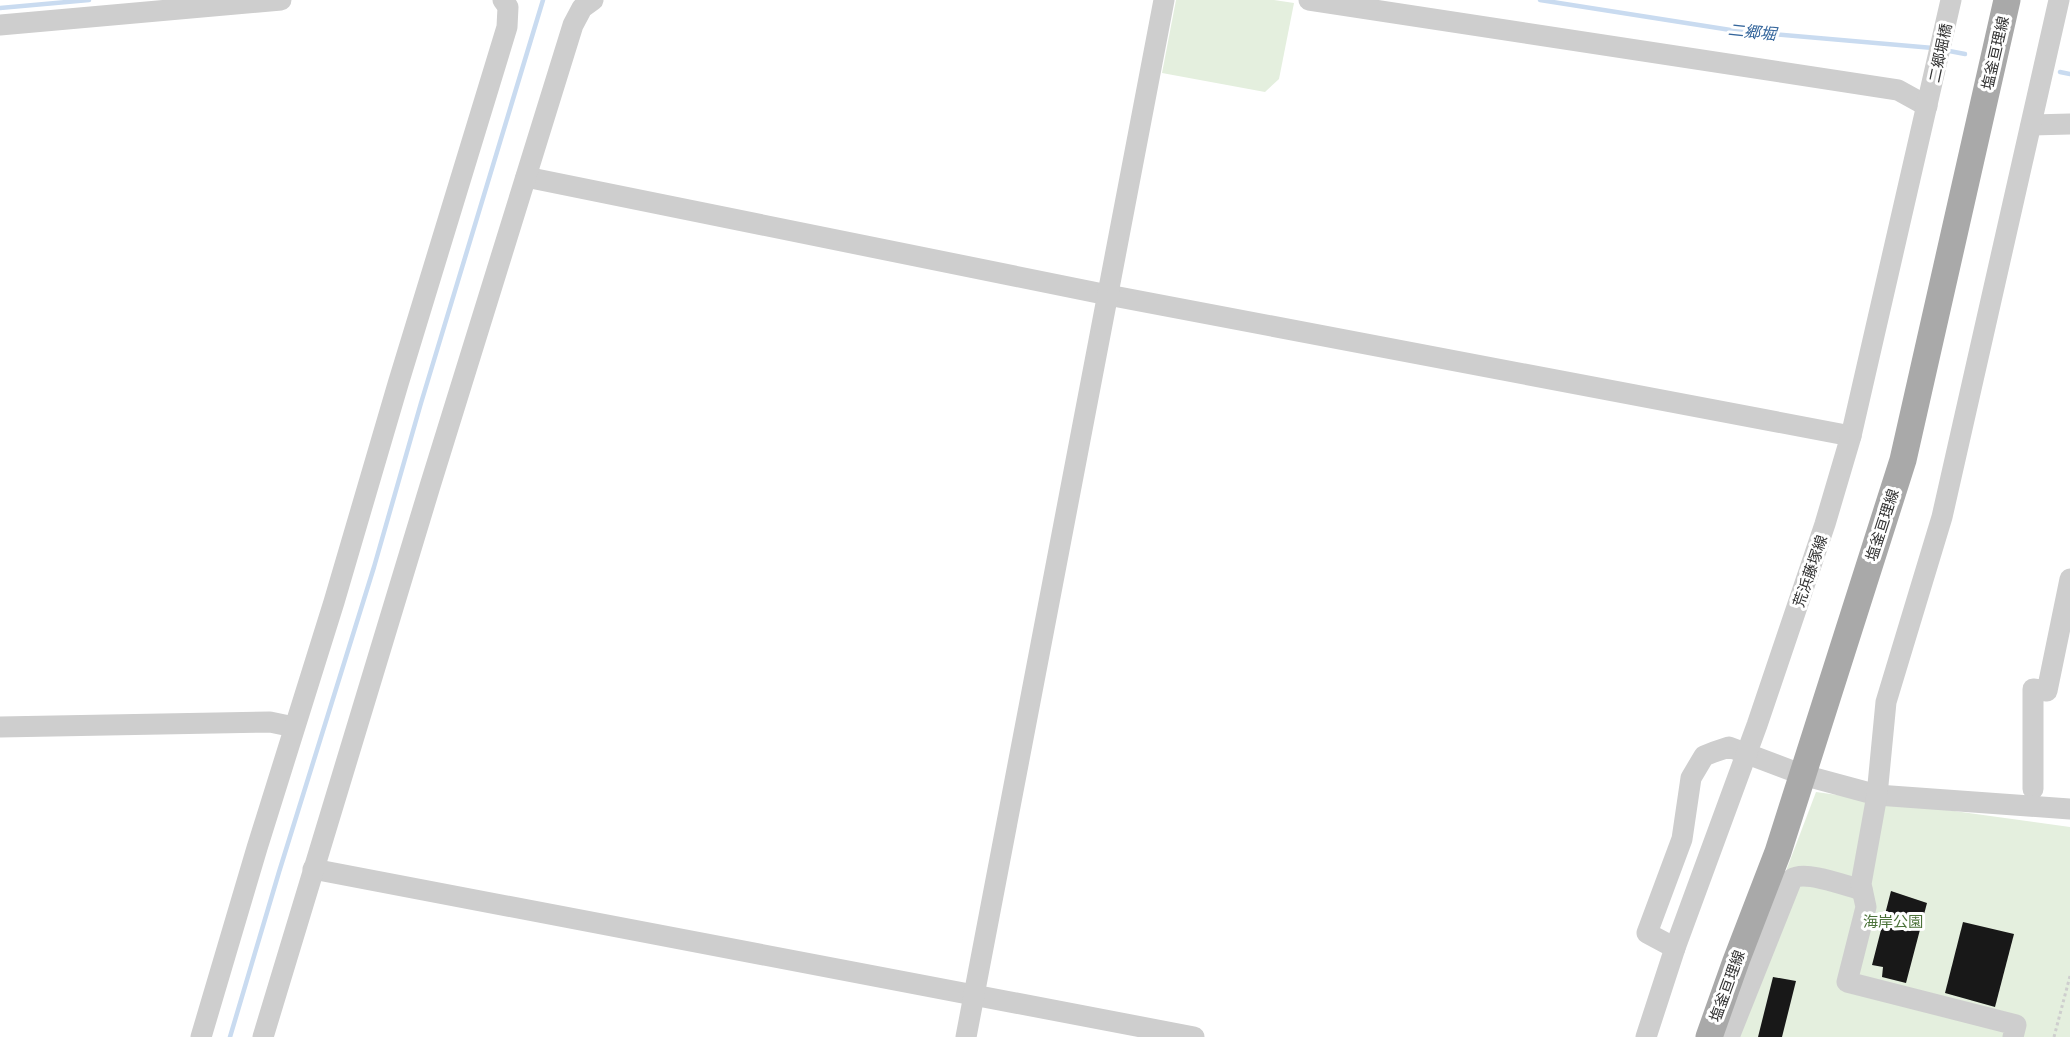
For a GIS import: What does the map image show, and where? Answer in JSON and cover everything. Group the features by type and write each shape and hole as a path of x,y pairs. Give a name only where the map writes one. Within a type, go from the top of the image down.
{"main road":[{"name":"塩釜亘理線","path":"1709,1037 1778,852 1903,460 2007,0"}],"street":[{"path":"0,25 281,0"},
{"path":"201,1037 507,27 508,7 503,0"},
{"path":"263,1037 573,25 582,8 593,0"},
{"path":"966,1037 1164,0"},
{"path":"1309,0 1898,90 1929,99"},
{"name":"二郷堀橋","path":"1929,99 1949,4"},
{"path":"2013,1037 2016,1026 1847,982 1866,907 1861,884 1877,795 1886,702 1942,517 2031,125 2062,12"},
{"name":"荒浜藤塚線","path":"1646,1037 1675,948 1761,714 1825,524 1851,436 1929,99"},
{"path":"2031,125 2070,124"},
{"path":"526,177 1108,295 1851,436"},
{"path":"2033,789 2033,689 2047,691 2070,579"},
{"path":"0,727 270,722 294,727"},
{"path":"1675,948 1647,933 1682,839 1691,778 1704,756 1729,747 1803,775 1877,795 2070,808"},
{"path":"313,869 1194,1037"},
{"path":"1730,1037 1792,879 1797,875 1807,876 1863,890"}],"path":[{"path":"2054,1037 2070,976"}],"green space":[{"path":"1176,0 1274,0 1294,3 1279,79 1265,92 1162,73"},
{"name":"海岸公園","path":"1816,792 2070,827 2070,1037 1723,1037"}],"building":[{"path":"1891,891 1927,903 1906,983 1882,977 1883,967 1872,965"},
{"path":"1963,922 2014,934 1995,1007 1945,993"},
{"path":"1773,977 1796,981 1782,1037 1758,1037"}],"waterway":[{"path":"0,8 89,0"},
{"path":"230,1037 374,567 421,403 543,0"},
{"name":"二郷堀","path":"1540,0 1737,31 1933,48"},
{"name":"二郷堀","path":"1944,50 1965,54"},
{"name":"二郷堀","path":"2060,72 2070,74"}]}
